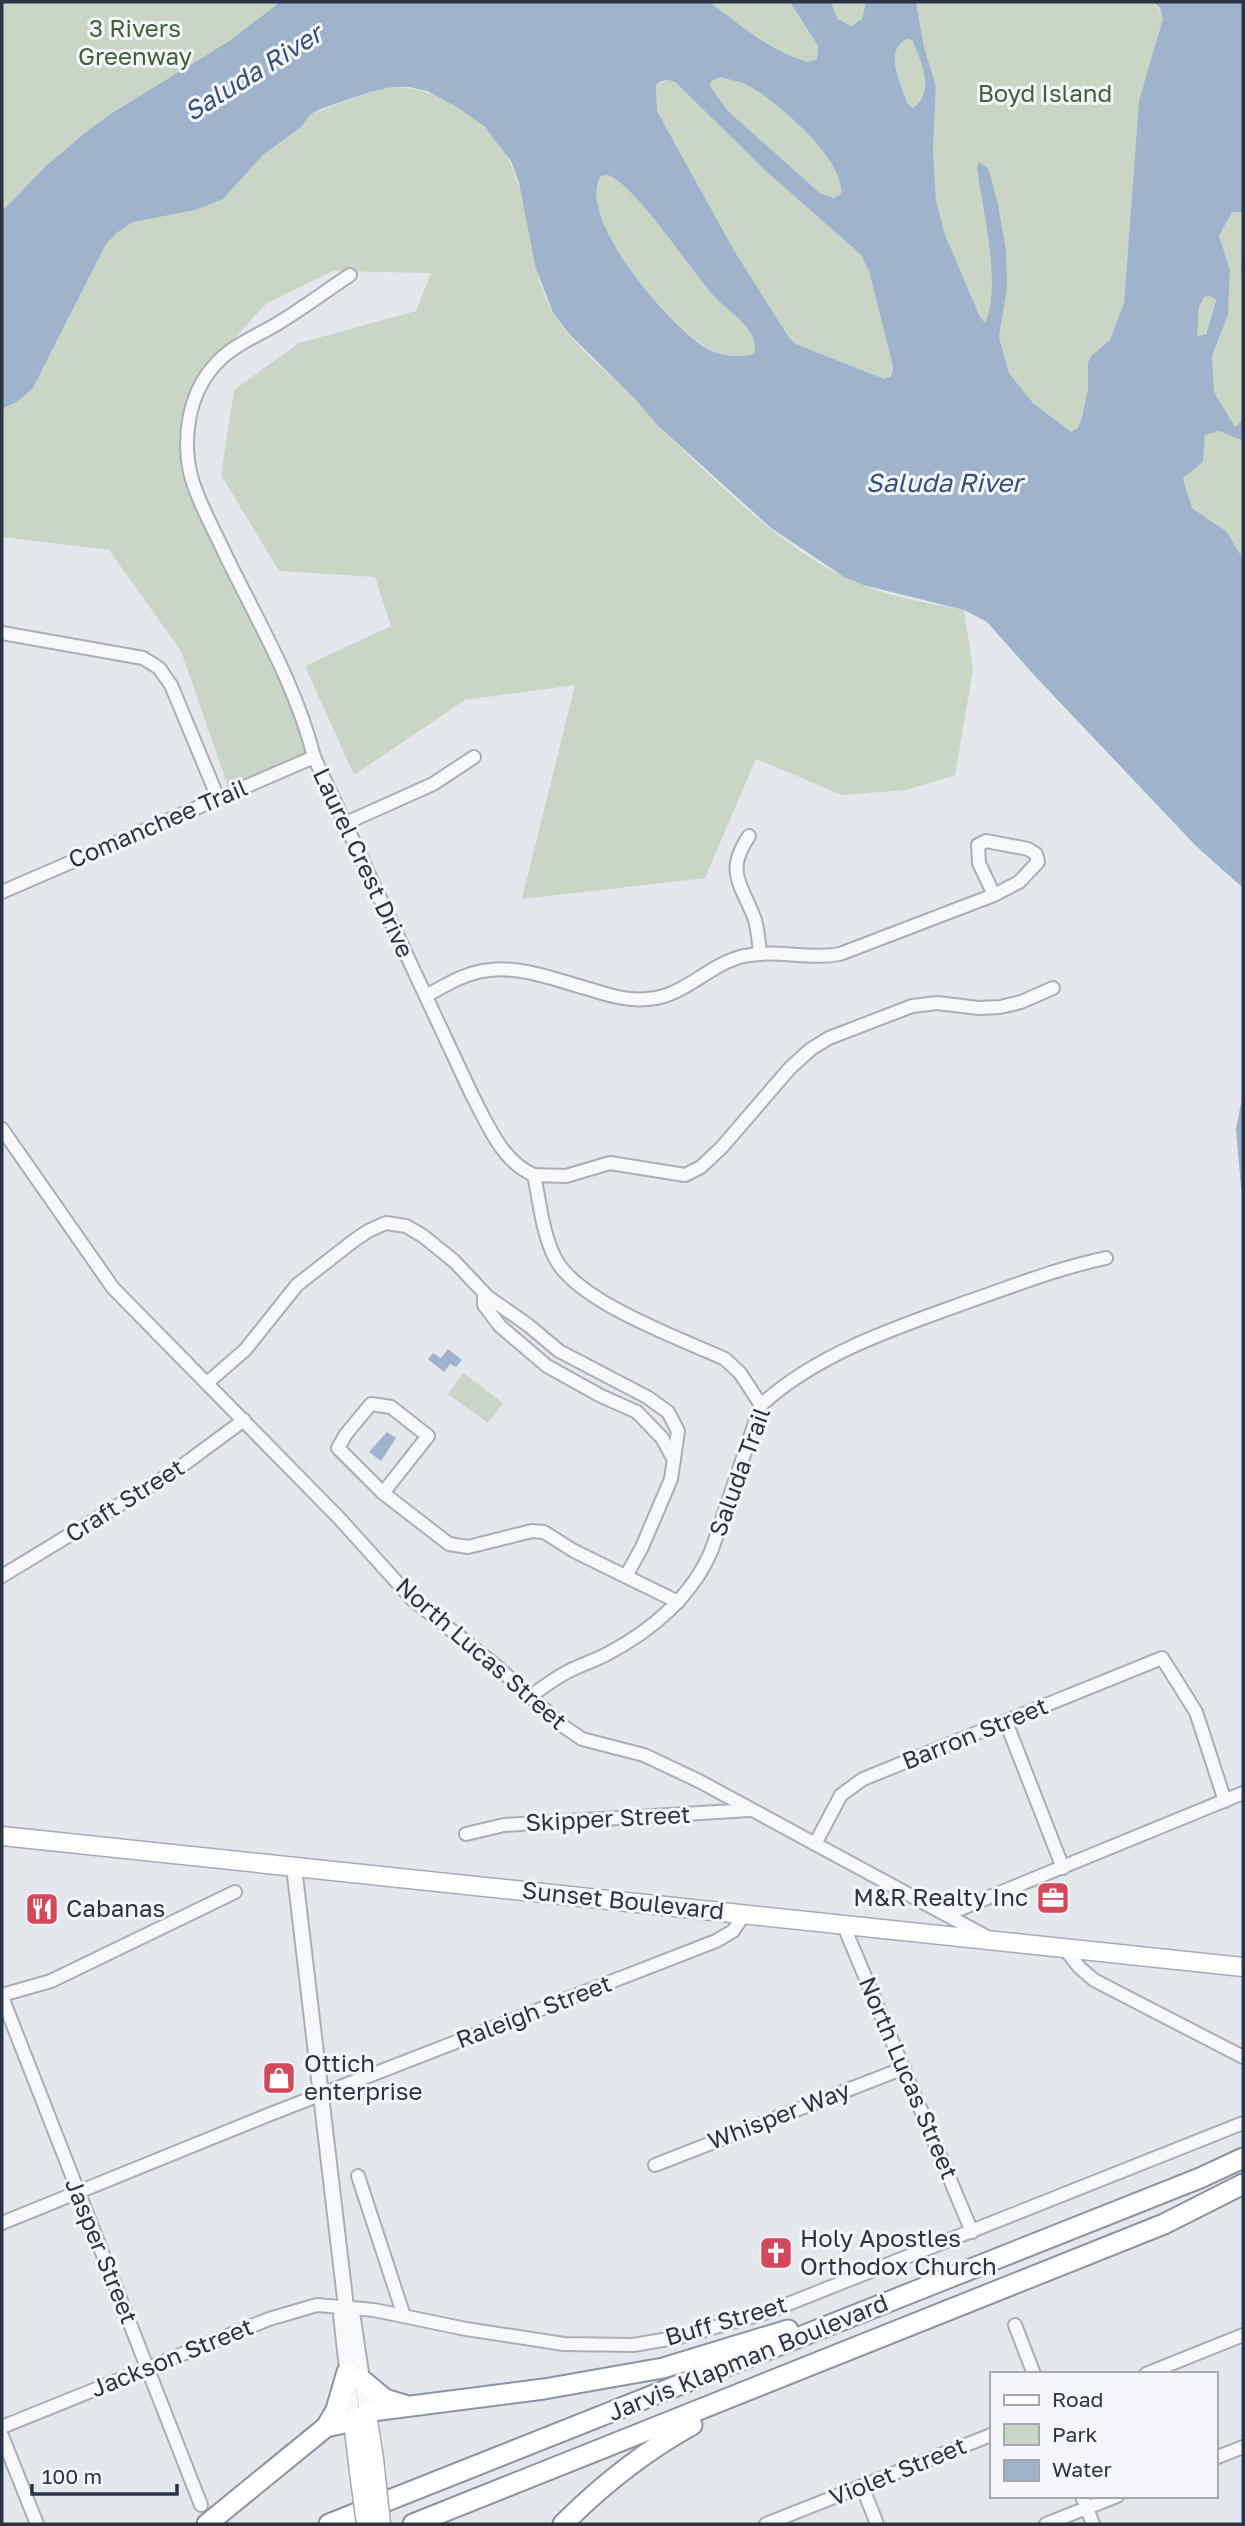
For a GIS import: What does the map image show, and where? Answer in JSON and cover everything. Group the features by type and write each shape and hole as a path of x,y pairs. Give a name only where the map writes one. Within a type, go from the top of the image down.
{"highway":[{"name":"Jarvis Klapman Boulevard","path":"329,2524 1200,2178 1243,2158"},
{"name":"Jarvis Klapman Boulevard","path":"413,2524 1164,2224 1243,2184"},
{"path":"326,2427 406,2405 544,2389 663,2368 903,2295"},
{"path":"207,2524 326,2427 354,2376 385,2399 406,2405"},
{"path":"563,2524 586,2500 665,2440 776,2380"}],"main road":[{"name":"Sunset Boulevard","path":"2,1836 989,1938 1243,1967"},
{"path":"360,2417 366,2462 381,2524"},
{"path":"366,2462 366,2524"}],"street":[{"name":"Laurel Crest Drive","path":"350,275 222,357 199,388 188,427 188,456 197,493 284,673 306,724 314,757 426,996 495,1139 515,1163 534,1175"},
{"path":"2,632 143,658 152,662 171,685 218,798"},
{"name":"Comanchee Trail","path":"2,892 314,757"},
{"path":"346,824 433,784 474,757"},
{"path":"749,836 740,850 735,867 756,923 760,954"},
{"path":"426,996 465,976 501,969 537,975 617,997 654,999 680,991 728,962 760,954 785,952 822,957 849,952 994,895 1026,877 1038,862 1036,854 1028,849 986,841 978,845 979,863 994,895"},
{"path":"761,1405 740,1373 725,1359 605,1303 581,1287 563,1270 556,1260 543,1227 534,1175 566,1176 610,1163 685,1175 701,1167 722,1147 790,1068 811,1049 829,1038 912,1006 937,1003 979,1008 1000,1007 1021,1002 1054,988"},
{"name":"North Lucas Street","path":"2,1129 113,1288 339,1518 412,1599 531,1696 563,1726 582,1739 644,1755 699,1781 989,1938"},
{"path":"207,1383 246,1350 297,1285 377,1226 396,1223 423,1236 461,1268 484,1294 559,1351 647,1397 668,1412 678,1431 671,1479 626,1576"},
{"name":"Saluda Trail","path":"531,1696 568,1671 604,1656 628,1642 690,1589 705,1566 761,1405 806,1371 883,1334 1041,1275 1106,1258"},
{"path":"484,1294 484,1305 500,1326 547,1366 601,1396 637,1412 662,1438 674,1460"},
{"path":"383,1493 428,1436 391,1406 370,1404 338,1448 383,1493 440,1539 458,1547 478,1545 532,1531 544,1532 574,1551 678,1602"},
{"name":"Craft Street","path":"2,1576 175,1471 244,1420"},
{"name":"Barron Street","path":"815,1844 836,1803 855,1783 1162,1658 1196,1712 1225,1801"},
{"path":"1006,1722 1063,1868"},
{"path":"948,1914 1243,1793"},
{"name":"Skipper Street","path":"466,1834 504,1825 750,1810"},
{"path":"295,1867 346,2307 341,2315 360,2417"},
{"path":"2,1996 51,1982 235,1892"},
{"name":"Raleigh Street","path":"2,2224 322,2094 716,1941 733,1931 746,1913"},
{"name":"North Lucas Street","path":"843,1924 972,2232"},
{"path":"1063,1947 1094,1980 1243,2057"},
{"name":"Jasper Street","path":"2,1996 201,2505"},
{"name":"Whisper Way","path":"655,2165 904,2068"},
{"name":"Buff Street","path":"346,2307 564,2344 643,2344 724,2326 768,2312 1243,2123"},
{"path":"358,2176 404,2316"},
{"name":"Jackson Street","path":"2,2427 278,2315 317,2305 346,2307"},
{"path":"1015,2325 1033,2372"},
{"path":"1151,2372 1243,2335"},
{"name":"Violet Street","path":"766,2524 990,2435"},
{"path":"2,2436 37,2524"},
{"path":"1217,2457 1243,2447"},
{"path":"862,2486 877,2524"},
{"path":"1046,2524 1084,2502 1106,2498"},
{"path":"1084,2502 1093,2524"}],"green space":[{"name":"3 Rivers Greenway","path":"2,2 280,2 229,41 86,132 47,165 2,211"},
{"path":"709,2 790,2 818,46 817,59 808,62 781,52"},
{"path":"831,2 866,2 862,19 851,26 843,22"},
{"name":"Boyd Island","path":"916,2 1153,2 1163,14 1160,34 1139,100 1124,303 1110,340 1091,356 1088,363 1088,389 1082,417 1078,428 1072,432 1033,403 1009,373 999,337 1006,249 998,204 977,168 991,268 990,308 985,324 944,235 936,200 933,151 936,86 924,47"},
{"path":"912,40 919,57 925,84 920,101 913,108 907,103 898,77 895,57 900,42"},
{"path":"721,77 744,84 760,93 791,118 821,149 832,165 839,180 841,194 833,198 820,193 728,111 710,86 710,81"},
{"path":"668,80 675,82 766,171 861,255 869,271 891,358 893,368 890,376 884,379 796,344 790,339 735,252 657,111 656,85"},
{"path":"392,87 421,91 448,101 487,130 513,169 534,260 553,314 581,348 724,488 772,530 822,565 847,578 890,594 964,610 973,670 955,775 906,790 842,795 756,759 705,878 522,899 575,685 465,700 354,775 305,666 391,626 375,577 279,571 221,475 234,390 299,343 416,311 431,273 333,271 267,303 202,373 188,458 228,574 318,759 230,792 181,651 109,550 2,537 2,409 17,402 33,388 106,244 133,222 223,199 263,155 301,127 311,114 370,92"},
{"path":"607,175 618,180 631,192 713,295 750,332 754,340 754,354 730,356 707,348 692,337 651,296 613,243 601,217 596,194 601,176"},
{"path":"1232,212 1243,213 1243,419 1235,428 1214,392 1212,356 1228,315 1230,270 1219,236"},
{"path":"1210,296 1216,300 1205,334 1196,336 1199,307 1204,297"},
{"path":"1219,431 1243,441 1243,559 1227,532 1192,508 1183,477 1203,462 1205,435"},
{"path":"463,1373 503,1403 488,1423 448,1394"}],"water":[{"name":"Saluda River","path":"280,2 709,2 768,44 808,62 817,59 818,46 790,2 831,2 838,19 851,26 862,19 866,2 916,2 924,47 936,86 933,151 936,200 945,235 985,323 992,289 977,168 979,162 988,168 1006,249 1007,288 999,337 1009,373 1033,403 1071,432 1078,428 1082,417 1088,389 1088,363 1091,356 1110,340 1124,303 1139,100 1163,19 1160,8 1153,2 1243,2 1243,213 1232,212 1219,236 1230,270 1228,315 1212,356 1214,392 1235,427 1243,419 1243,441 1219,431 1205,435 1203,462 1183,478 1192,508 1227,532 1243,559 1243,888 1196,846 987,622 964,610 863,585 844,577 771,528 657,425 636,400 570,335 553,313 535,266 519,183 511,161 485,127 457,107 427,91 392,87 323,108 311,114 301,127 263,155 223,199 195,210 133,222 118,232 106,244 33,388 17,402 2,409 2,211 47,165 86,132 229,41","holes":["907,39 912,40 924,76 924,93 913,108 907,103 896,68 896,51","721,77 741,82 790,117 821,149 832,165 840,180 841,194 833,198 820,193 728,111 710,86 711,81","662,81 675,82 766,171 861,255 869,271 891,358 891,376 884,379 796,344 790,339 735,252 657,111 656,85","607,175 631,193 662,228 713,295 750,332 754,340 754,354 729,356 711,351 671,318 651,296 613,243 601,217 596,194 601,176","1210,296 1216,300 1206,334 1197,336 1199,307 1204,297"]},
{"path":"1243,213 1243,281 1241,271"},
{"path":"1243,1093 1243,1194 1236,1129"},
{"path":"448,1349 462,1360 456,1367 450,1364 444,1372 428,1359 433,1353 441,1358"},
{"path":"387,1432 396,1438 381,1461 369,1452"}],"place":[{"name":"M&R Realty Inc","path":"1053,1898"},
{"name":"Cabanas","path":"42,1909"},
{"name":"Ottich enterprise","path":"279,2078"},
{"name":"Holy Apostles Orthodox Church","path":"776,2253"}]}
